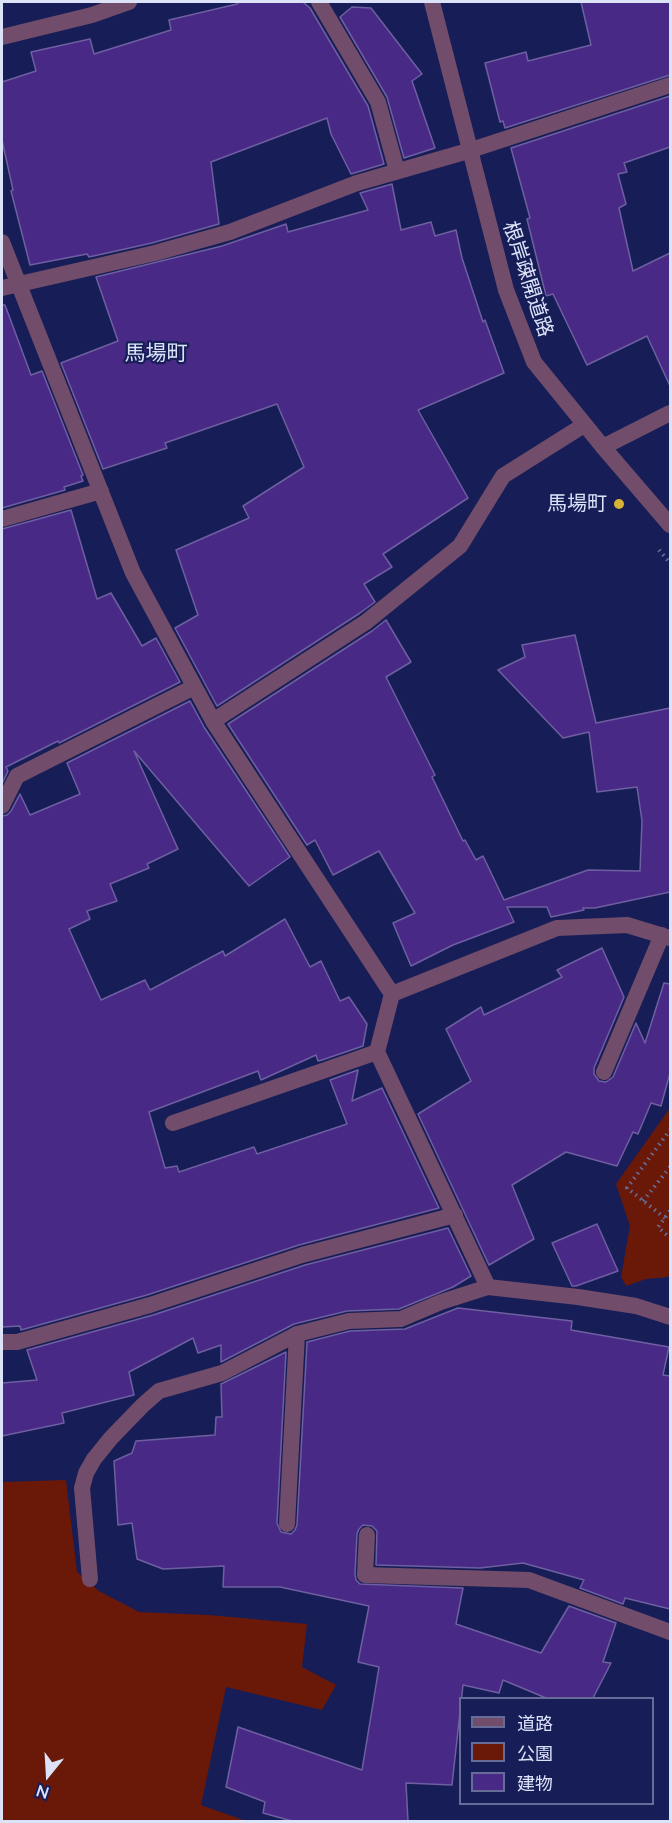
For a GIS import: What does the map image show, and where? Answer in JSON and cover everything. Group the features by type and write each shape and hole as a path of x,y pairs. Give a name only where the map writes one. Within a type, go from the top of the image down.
{"street":[{"path":"2,37 92,15 129,2"},
{"path":"319,2 378,102 397,171"},
{"name":"根岸疎開道路","path":"432,2 468,151 506,290 534,362 584,425 670,525"},
{"path":"2,288 155,253 230,232 357,183 468,151 670,86"},
{"path":"2,242 133,573 213,721 392,994 377,1052 488,1287"},
{"path":"603,447 670,413"},
{"path":"213,721 366,622 460,546 503,476 584,425"},
{"path":"2,519 100,491"},
{"path":"2,806 17,776 194,687"},
{"path":"392,994 558,928 627,925 666,936 604,1072"},
{"path":"173,1123 377,1052"},
{"path":"2,1342 17,1342 150,1305 302,1255 455,1215"},
{"path":"90,1579 82,1488 86,1473 105,1445 143,1404 159,1391 222,1373 297,1334 349,1321 401,1319 488,1287 636,1306 670,1317"},
{"path":"287,1524 297,1334"},
{"path":"367,1535 365,1575 529,1580 670,1632"}],"path":[{"path":"665,1218 627,1188 670,1130"},
{"path":"643,1201 670,1167"},
{"path":"670,1211 658,1227 670,1238"}],"green space":[{"path":"670,1108 670,1273 668,1277 646,1279 626,1286 621,1277 630,1226 616,1184"},
{"path":"66,1480 77,1572 99,1591 139,1612 209,1615 307,1624 302,1667 336,1685 322,1710 226,1687 201,1805 246,1821 5,1822 2,1818 2,1482"}],"building":[{"path":"239,2 303,2 310,8 368,106 384,164 351,174 331,134 327,118 211,162 219,224 152,243 89,257 87,254 30,265 11,191 13,190 2,140 2,82 36,71 31,52 90,39 94,54 171,30 169,20"},
{"path":"581,2 670,2 670,75 505,128 503,121 500,122 485,63 526,52 528,61 591,45"},
{"path":"352,7 371,8 422,74 412,81 435,148 404,158 387,97 340,17"},
{"path":"670,96 670,147 624,163 627,172 618,174 626,204 619,208 633,271 670,253 670,386 647,336 587,365 553,294 546,296 527,219 530,218 511,148"},
{"path":"392,184 401,230 431,222 435,236 456,230 462,258 483,322 485,320 504,373 418,410 468,498 383,554 392,567 364,584 375,602 217,706 175,628 198,615 176,550 249,518 243,506 304,467 277,404 165,443 167,448 103,469 61,363 118,341 96,277 222,246 286,224 288,232 368,210 360,193"},
{"path":"2,305 5,305 31,375 42,371 83,475 81,476 83,481 64,487 65,490 2,508"},
{"path":"71,510 97,599 111,593 142,646 156,638 180,682 6,767 8,771 2,784 2,529"},
{"path":"386,620 411,662 386,677 435,775 432,777 463,841 465,840 476,860 483,856 504,900 588,870 640,871 642,821 637,787 597,792 589,732 563,738 498,670 525,657 522,645 575,635 596,723 670,708 670,892 595,908 583,908 584,910 551,917 547,907 507,907 514,922 453,945 411,966 393,923 415,913 379,851 333,875 315,840 307,845 228,724"},
{"path":"190,701 204,727 290,857 249,886 134,751 178,849 147,864 149,868 110,884 117,901 87,911 90,919 69,929 101,1000 145,980 150,990 223,951 225,956 285,919 310,967 321,961 340,1001 349,997 367,1024 363,1046 318,1061 316,1055 261,1080 258,1071 149,1112 165,1168 177,1166 179,1172 254,1147 257,1154 347,1124 330,1080 358,1070 352,1101 382,1088 439,1208 299,1245 147,1295 21,1330 20,1326 2,1327 2,816 11,811 20,794 30,815 80,794 67,763"},
{"path":"602,948 624,997 594,1068 594,1074 599,1081 606,1082 613,1077 636,1023 645,1043 664,983 670,984 670,1073 661,1106 651,1103 638,1134 633,1132 617,1166 566,1152 512,1185 534,1239 489,1265 418,1114 471,1081 446,1029 481,1007 484,1015 562,977 557,970"},
{"path":"597,1224 618,1271 572,1286 552,1243"},
{"path":"448,1228 471,1276 453,1287 399,1309 347,1311 294,1324 221,1362 221,1345 198,1353 193,1338 129,1372 134,1395 62,1413 64,1423 2,1436 2,1383 37,1380 27,1350 153,1315 305,1265"},
{"path":"458,1308 572,1321 571,1330 669,1347 663,1375 670,1376 670,1609 625,1598 623,1604 580,1588 584,1580 523,1563 480,1568 376,1565 377,1531 372,1526 363,1525 357,1534 355,1574 360,1584 463,1588 456,1624 541,1653 569,1606 616,1623 603,1662 611,1663 594,1697 544,1697 503,1680 499,1693 463,1685 462,1697 459,1697 459,1721 452,1785 406,1783 408,1821 292,1821 263,1813 265,1802 226,1787 238,1727 362,1770 379,1667 358,1662 369,1606 280,1587 223,1587 224,1566 163,1569 137,1559 132,1523 118,1525 114,1461 132,1453 136,1441 215,1435 216,1417 222,1417 221,1384 286,1352 277,1523 281,1532 291,1534 297,1525 307,1342 350,1331 405,1329"}],"place":[{"name":"馬場町","path":"619,504"}],"district":[{"name":"馬場町","path":"156,353"}]}
